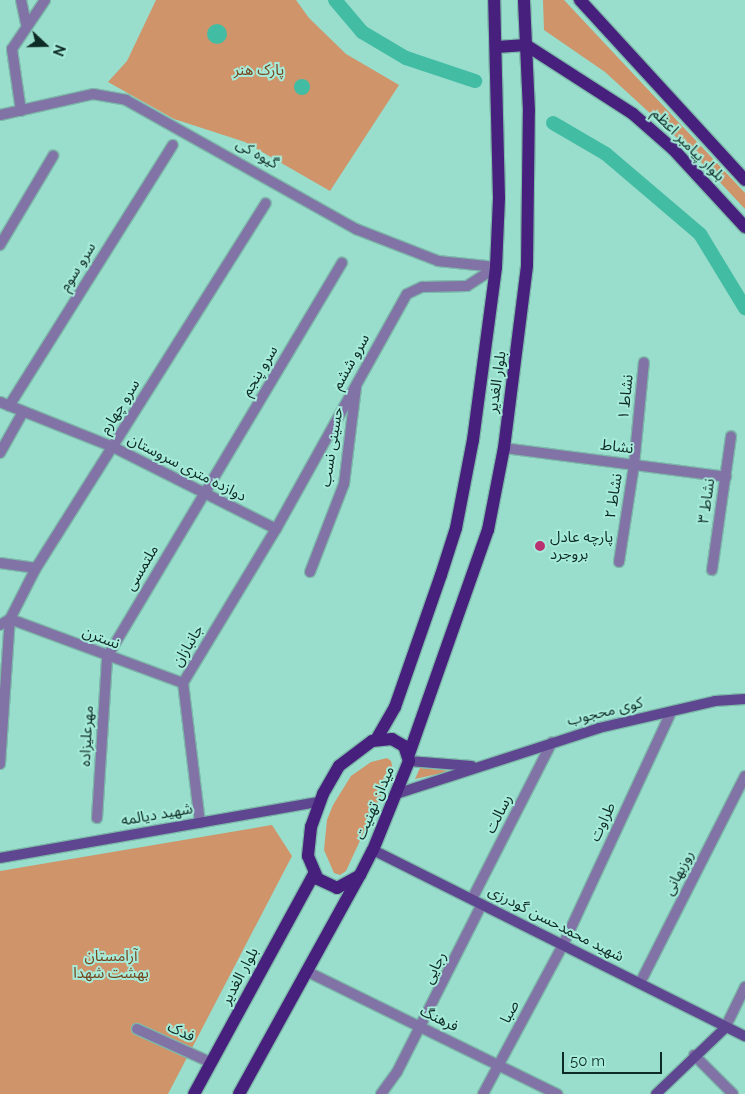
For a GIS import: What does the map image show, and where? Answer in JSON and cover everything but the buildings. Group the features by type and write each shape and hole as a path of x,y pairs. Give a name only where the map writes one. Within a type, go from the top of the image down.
{"main road":[{"name":"بلوار الغدیر","path":"376,740 395,707 456,528 473,440 496,267 499,198 497,47 494,0"},
{"name":"بلوار الغدیر","path":"409,758 488,530 504,448 527,264 524,0"},
{"name":"بلوار پیامبر اعظم","path":"580,0 745,180"},
{"path":"497,47 526,45"},
{"name":"بلوار پیامبر اعظم","path":"526,45 649,126 745,227"},
{"path":"360,875 337,888 324,883 314,874 308,843 319,802 339,766 361,747 376,740"},
{"name":"میدان تهنیت","path":"360,875 373,850 409,758 400,743 376,740"},
{"name":"بلوار الغدیر","path":"194,1094 314,874"},
{"path":"240,1094 360,875"}],"street":[{"path":"21,0 26,23"},
{"path":"21,111 12,49 26,23 45,0"},
{"name":"گیوه کی","path":"0,115 93,94 126,100 356,229 438,261 496,267"},
{"name":"سرو سوم","path":"5,404 173,145"},
{"path":"0,245 53,156"},
{"name":"سرو چهارم","path":"0,626 10,619 36,568 266,203"},
{"name":"سرو پنجم","path":"204,494 342,263"},
{"name":"سرو ششم","path":"276,528 407,294 422,287 467,286 496,267"},
{"name":"نشاط ۱","path":"634,465 644,362"},
{"name":"حسینی نسب","path":"310,572 344,484 357,381"},
{"name":"دوازده متری سروستان","path":"5,404 112,447 276,528"},
{"path":"0,453 23,412"},
{"name":"نشاط ۳","path":"712,570 731,436"},
{"name":"نشاط","path":"504,448 726,477"},
{"name":"نشاط ۲","path":"619,562 634,465"},
{"name":"ملتمسی","path":"106,657 204,494"},
{"name":"جانبازان","path":"200,823 184,683 276,528"},
{"path":"0,563 36,568"},
{"path":"0,764 10,619"},
{"name":"نسترن","path":"10,619 106,657 184,683"},
{"name":"مهرعلیزاده","path":"97,818 106,657"},
{"name":"کوی محجوب","path":"396,794 552,742 715,701 745,699"},
{"name":"طراوت","path":"563,945 671,712"},
{"name":"رسالت","path":"472,899 552,742"},
{"path":"409,758 476,766"},
{"name":"روزبهانی","path":"640,983 745,776"},
{"name":"شهید دیالمه","path":"0,858 319,802"},
{"name":"شهید محمدحسن گودرزی","path":"373,850 640,983 724,1028 745,1036"},
{"name":"رجایی","path":"381,1094 397,1072 421,1027 482,904"},
{"name":"صبا","path":"483,1094 563,945"},
{"name":"فرهنگ","path":"306,971 558,1094"},
{"path":"656,1094 694,1055 724,1028 745,987"},
{"name":"فدک","path":"137,1028 212,1063"},
{"path":"694,1055 733,1094"}],"green space":[{"name":"پارک هنر","path":"156,0 296,0 309,18 346,54 399,85 330,191 245,142 174,119 108,82 127,61"},
{"path":"543,0 564,0 745,193 745,209 687,147 605,72 544,30"},
{"path":"387,758 391,761 393,769 346,871 340,875 334,873 324,850 327,820 333,805 351,776 371,762"},
{"path":"420,768 451,771 415,779"},
{"name":"آرامستان بهشت شهدا","path":"272,825 292,856 168,1094 0,1094 0,871"}],"shaded area":[{"path":"217,24 224,27 227,34 224,41 217,44 210,41 207,34 210,27"},
{"path":"302,79 310,87 302,95 294,87"}],"waterway":[{"path":"335,0 362,32 406,58 475,81"},
{"path":"553,123 606,154 700,234 745,308"}],"place":[{"name":"پارچه عادل بروجرد","path":"540,546"}]}
